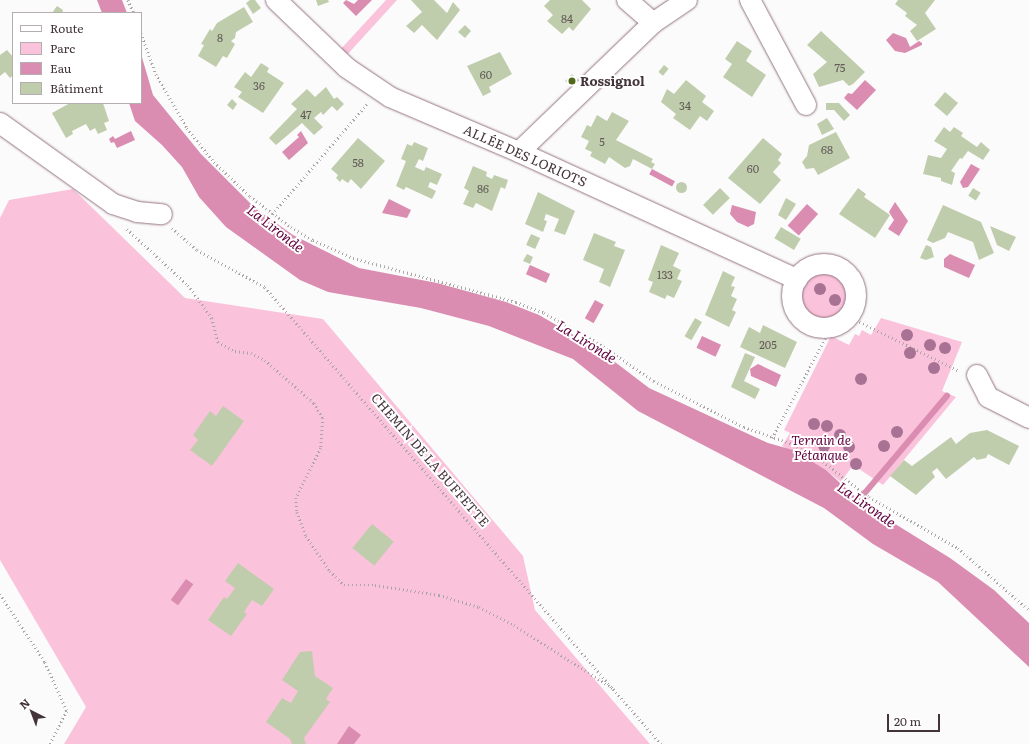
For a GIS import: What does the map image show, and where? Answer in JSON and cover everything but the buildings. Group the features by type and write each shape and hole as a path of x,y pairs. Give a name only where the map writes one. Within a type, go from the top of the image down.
{"street":[{"name":"ALLÉE DES LORIOTS","path":"276,0 347,68 379,90 797,279"},
{"path":"627,0 653,23"},
{"path":"519,152 653,23 687,0"},
{"path":"750,0 806,105"},
{"path":"0,123 113,204 137,212 162,214"},
{"path":"829,264 841,269 850,278 855,289 856,302 851,313 842,322 831,327 812,326 798,315 792,297 797,279 806,270 817,265 829,264"},
{"path":"977,375 988,397 1029,418"}],"path":[{"path":"128,0 134,12"},
{"path":"142,36 156,74 187,128 214,162 272,214 313,240 352,258 516,302 544,313 597,342 654,381 744,426 772,438 790,443 820,459 869,497 958,548 1029,610"},
{"path":"272,214 379,90"},
{"path":"113,204 130,235 188,285 212,318 218,342 235,351 251,352 265,360 314,403 323,418 321,448 296,498 297,512 306,536 330,570 344,585 375,585 439,595 480,607 514,625 614,689"},
{"name":"CHEMIN DE LA BUFFETTE","path":"162,214 171,227 197,250 265,287 661,744"},
{"path":"851,313 856,320 956,370 977,375"},
{"path":"772,438 831,327"},
{"path":"0,594 44,662 67,711 50,744"}],"green space":[{"path":"386,0 397,0 346,56 339,51"},
{"path":"73,189 185,298 323,319 523,556 535,610 650,744 64,744 86,707 0,560 0,218 9,200"},
{"path":"824,272 833,274 841,279 846,287 848,296 846,305 841,313 833,318 824,320 815,318 807,313 802,305 800,296 802,287 807,279 815,274"},
{"name":"Terrain de Pétanque","path":"881,318 962,342 942,391 956,397 883,485 853,465 841,482 826,470 782,446 790,433 784,430 831,336 849,345 855,334 859,336 862,330 871,335"}],"water":[{"path":"97,0 122,0 127,12 102,12"},
{"path":"346,0 354,4 358,0 372,0 356,16 343,3"},
{"path":"893,33 906,38 910,47 919,41 922,45 905,53 895,51 886,40"},
{"name":"La Lironde","path":"142,57 153,95 201,154 256,209 293,235 359,268 437,283 506,302 539,315 598,349 649,388 768,443 793,450 826,470 863,504 950,558 994,590 1029,623 1029,667 938,582 873,544 824,508 638,411 573,359 489,326 421,308 328,292 300,280 226,227 199,197 182,167 162,145 135,121 129,104 142,104"},
{"path":"865,80 876,90 857,110 844,98 848,93 852,94"},
{"path":"131,131 135,140 117,148 114,142 111,143 109,139 113,136 115,139"},
{"path":"301,131 308,143 289,160 282,152 299,137 297,135"},
{"path":"971,164 980,169 968,187 963,188 960,182"},
{"path":"652,169 675,181 672,187 649,174"},
{"path":"389,199 411,210 407,218 382,213"},
{"path":"895,202 908,221 899,236 888,229 894,220 889,212"},
{"path":"807,204 818,214 799,236 788,226"},
{"path":"732,205 756,212 754,224 748,227 737,222 730,214"},
{"path":"950,254 975,265 969,278 944,267 944,259"},
{"path":"530,265 550,274 546,283 526,274"},
{"path":"595,300 604,305 594,323 585,318"},
{"path":"702,336 721,345 716,357 697,348"},
{"path":"758,364 781,375 776,387 751,376 750,369"},
{"path":"186,579 193,584 178,605 171,600"},
{"path":"349,726 361,735 354,744 337,744"}],"waterway":[{"name":"La Lironde","path":"854,506 947,396"}],"place":[{"name":"Rossignol","path":"572,81"}]}
